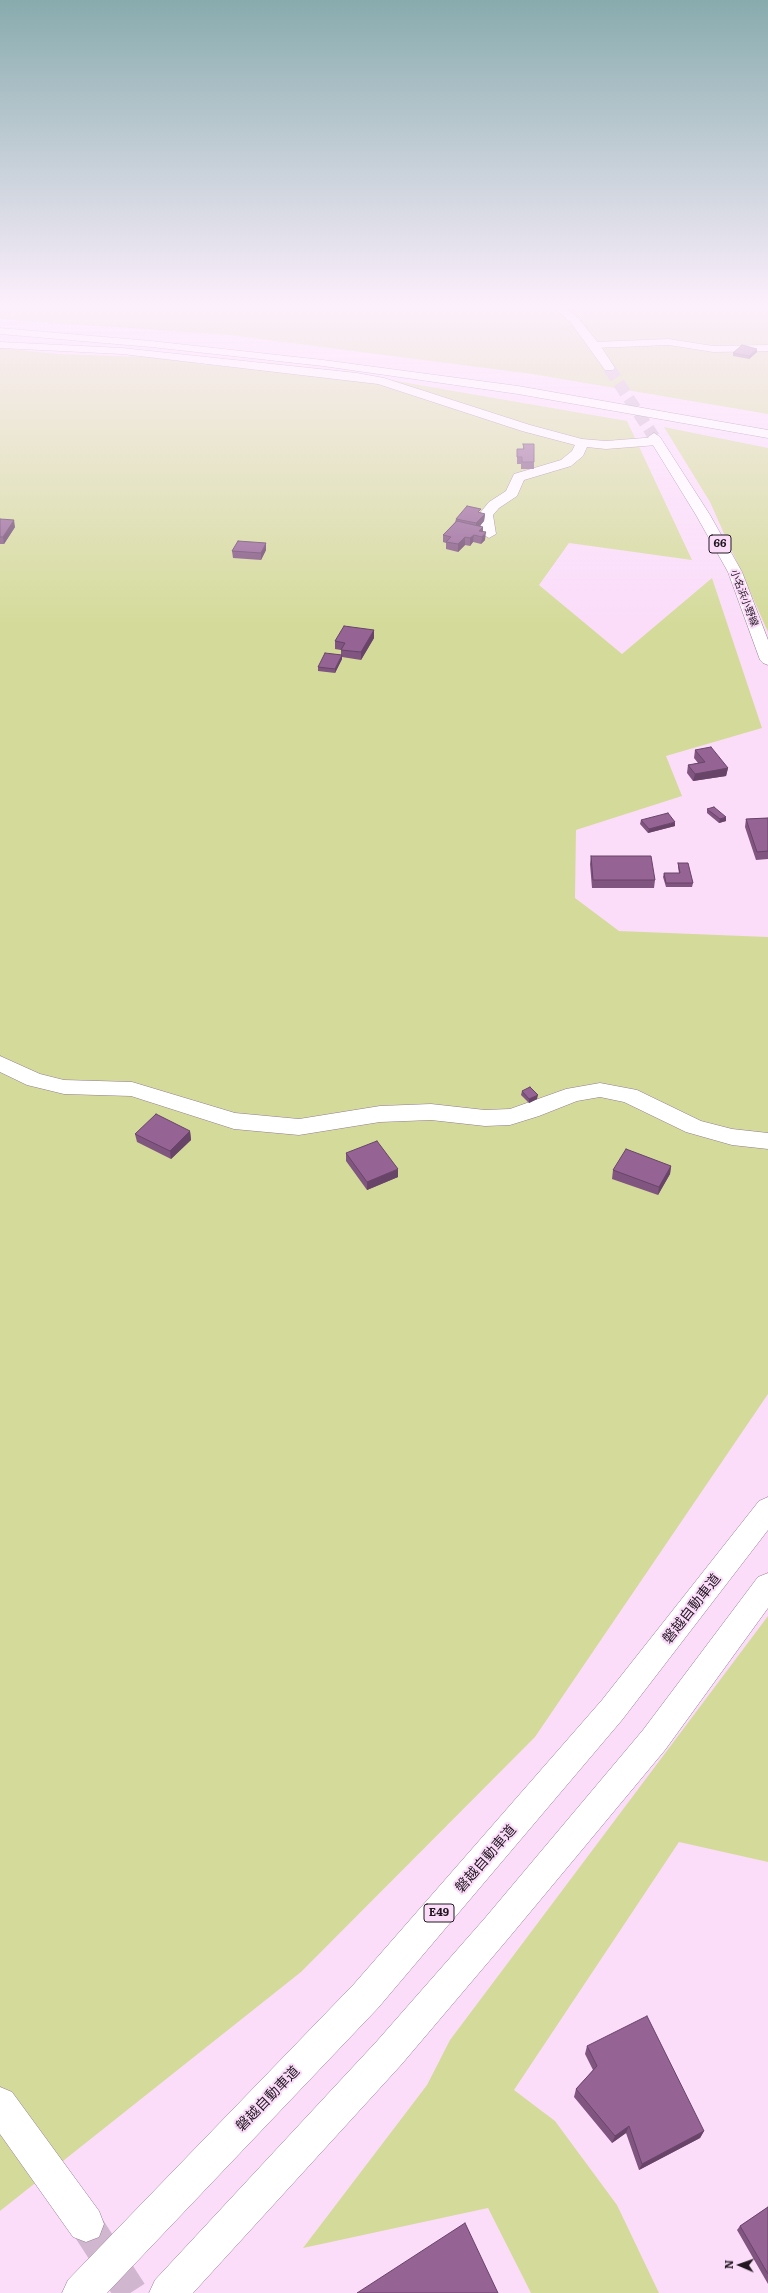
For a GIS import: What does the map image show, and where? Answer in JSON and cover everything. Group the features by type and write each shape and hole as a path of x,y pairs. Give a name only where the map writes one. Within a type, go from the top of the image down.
{"main road":[{"path":"470,410 526,428 582,443 578,453 566,463 520,477 512,493 494,505 486,514 489,534"},
{"path":"633,410 753,431 768,435"},
{"path":"691,410 768,424"},
{"name":"小名浜小野線","path":"582,443 606,445 655,439 703,515 735,572 768,660"},
{"path":"0,1063 34,1080 64,1087 132,1089 234,1121 269,1125 299,1127 380,1114 431,1112 485,1118 510,1117 531,1111 574,1094 600,1090 629,1095 694,1127 732,1137 768,1141"},
{"name":"磐越自動車道","path":"81,2293 361,2002 392,1967 612,1710 768,1509"},
{"path":"168,2293 383,2058 496,1929 654,1740 768,1586"},
{"path":"0,2104 86,2224"}],"green space":[{"path":"0,410 564,410 627,421 692,560 569,543 539,585 622,654 712,578 762,728 666,756 682,796 576,830 575,898 619,931 768,937 768,1394 535,1737 301,1972 0,2211"},
{"path":"744,410 768,410 768,414"},
{"path":"664,427 768,448 768,632 710,502"},
{"path":"768,1616 768,1862 679,1842 514,2090 555,2121 617,2205 659,2293 531,2293 488,2208 303,2248 427,2085 450,2040"}],"building":[{"path":"523,444 534,444 534,462 522,462 522,457 517,457 517,449 524,449"},
{"path":"467,506 481,509 478,512 485,514 476,523 456,519"},
{"path":"0,519 14,520 3,537 0,537"},
{"path":"457,521 483,527 479,531 486,532 482,537 474,535 470,538 465,537 458,544 446,542 451,537 443,535"},
{"path":"238,541 266,543 261,553 232,551"},
{"path":"344,626 374,630 361,652 341,650 345,643 335,641"},
{"path":"325,653 342,655 335,669 318,667"},
{"path":"711,747 728,768 695,774 688,765 705,762 695,750"},
{"path":"714,807 726,817 720,819 707,809"},
{"path":"668,813 675,822 649,829 641,820"},
{"path":"768,818 768,851 757,852 746,819"},
{"path":"591,856 651,856 655,880 593,880"},
{"path":"678,863 688,863 693,883 666,883 664,873 680,873"},
{"path":"530,1087 538,1095 529,1099 522,1091"},
{"path":"156,1114 190,1131 170,1151 135,1134"},
{"path":"377,1141 398,1169 367,1182 346,1153"},
{"path":"626,1149 671,1166 659,1187 613,1170"},
{"path":"647,2016 704,2131 642,2164 629,2126 615,2136 576,2089 597,2066 587,2046"},
{"path":"768,2207 768,2274 740,2226"},
{"path":"465,2223 498,2293 357,2293"}],"tunnel":[{"path":"636,410 654,437"},
{"path":"86,2224 131,2293"}]}
